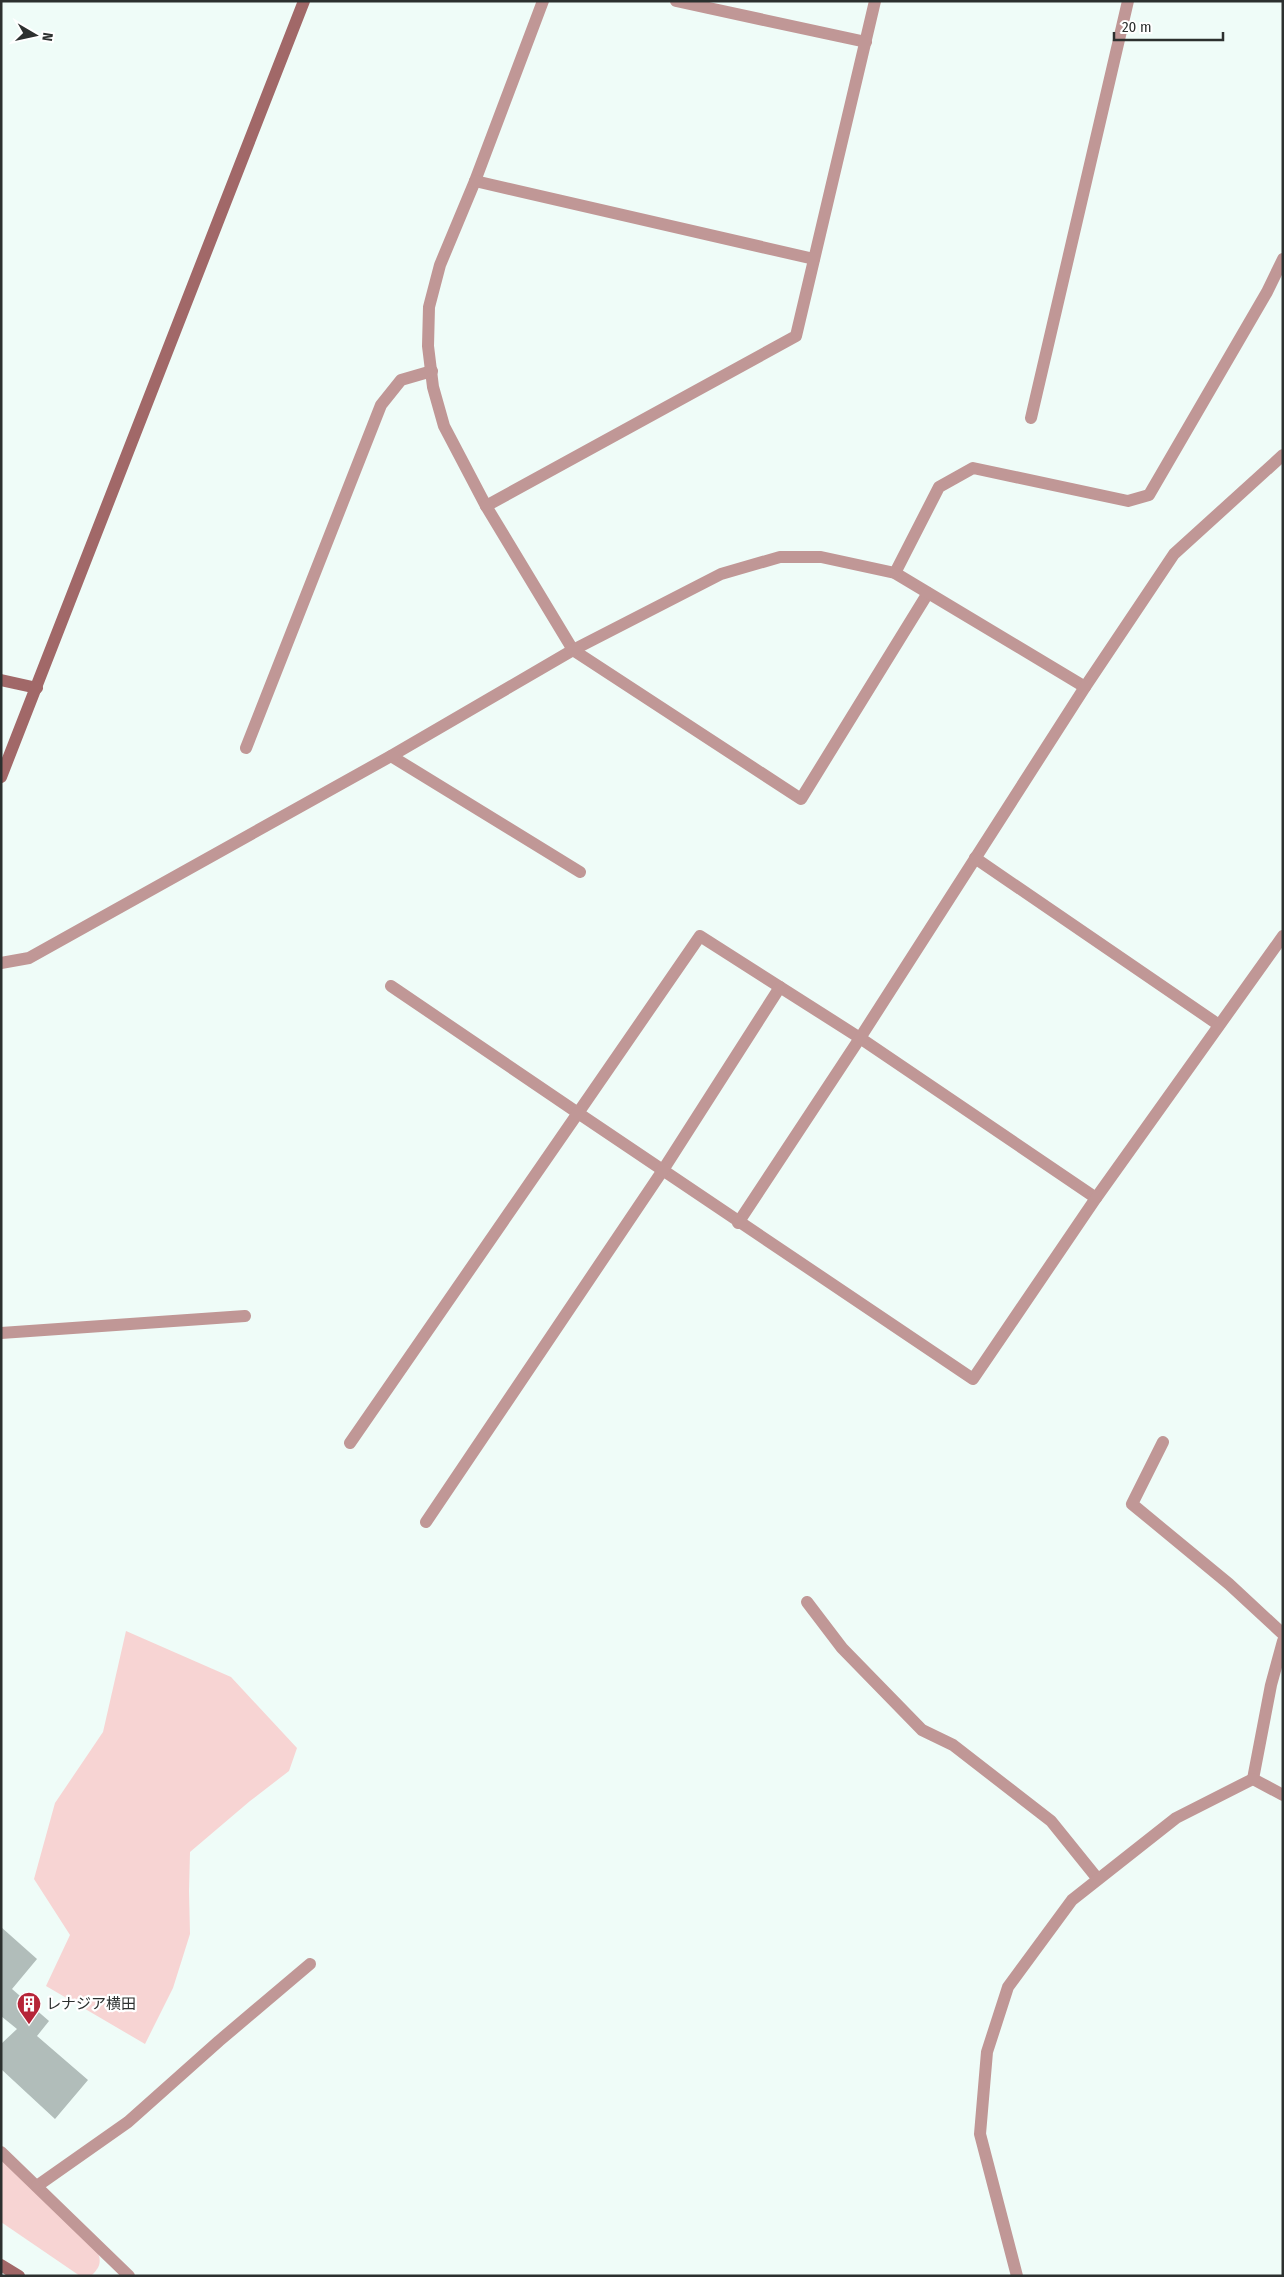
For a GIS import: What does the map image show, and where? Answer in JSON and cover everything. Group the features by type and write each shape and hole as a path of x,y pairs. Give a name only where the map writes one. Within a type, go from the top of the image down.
{"street":[{"path":"1,777 304,1"},
{"path":"543,1 475,180 440,265 429,306 428,346 444,426 486,506 573,650 801,798 928,593"},
{"path":"676,1 866,42"},
{"path":"486,506 796,336 875,1"},
{"path":"1031,418 1128,1"},
{"path":"475,180 814,259"},
{"path":"895,573 939,488 973,468 1128,501 1149,495 1267,292 1283,259"},
{"path":"246,748 381,405 401,380 432,372"},
{"path":"738,1223 860,1038 1085,687 1174,554 1283,456"},
{"path":"1,964 29,958 391,756 573,650 721,574 780,557 821,557 895,573 1085,687"},
{"path":"1,680 37,688"},
{"path":"391,756 580,872"},
{"path":"975,858 1218,1025"},
{"path":"350,1443 700,936 860,1038 1096,1198"},
{"path":"391,986 738,1223 974,1379 1096,1198 1283,936"},
{"path":"426,1522 663,1170 780,987"},
{"path":"1,1333 245,1316"},
{"path":"1163,1442 1132,1504 1229,1584 1283,1634"},
{"path":"807,1602 842,1648 922,1730 953,1745 1051,1821 1097,1878"},
{"path":"1253,1779 1271,1685 1283,1641"},
{"path":"1017,2276 980,2134 987,2052 1008,1987 1072,1900 1097,1878 1176,1818 1253,1779"},
{"path":"1253,1779 1283,1795"},
{"path":"37,2186 128,2122 219,2041 310,1964"},
{"path":"1,2152 129,2276"},
{"path":"1,2265 19,2276"}],"shaded area":[{"path":"126,1631 231,1677 297,1748 289,1771 190,1852 190,1934 173,1988 145,2044 46,1986 70,1935 34,1879 55,1803 103,1732"},
{"path":"1,2159 96,2247 100,2262 92,2275 80,2276 1,2222"}],"building":[{"name":"レナジア横田","path":"1,1927 37,1959 12,1989 49,2021 37,2036 88,2080 55,2119 1,2069 1,2044 17,2029 1,2016"}],"place":[{"name":"レナジア横田","path":"29,2025"}]}
